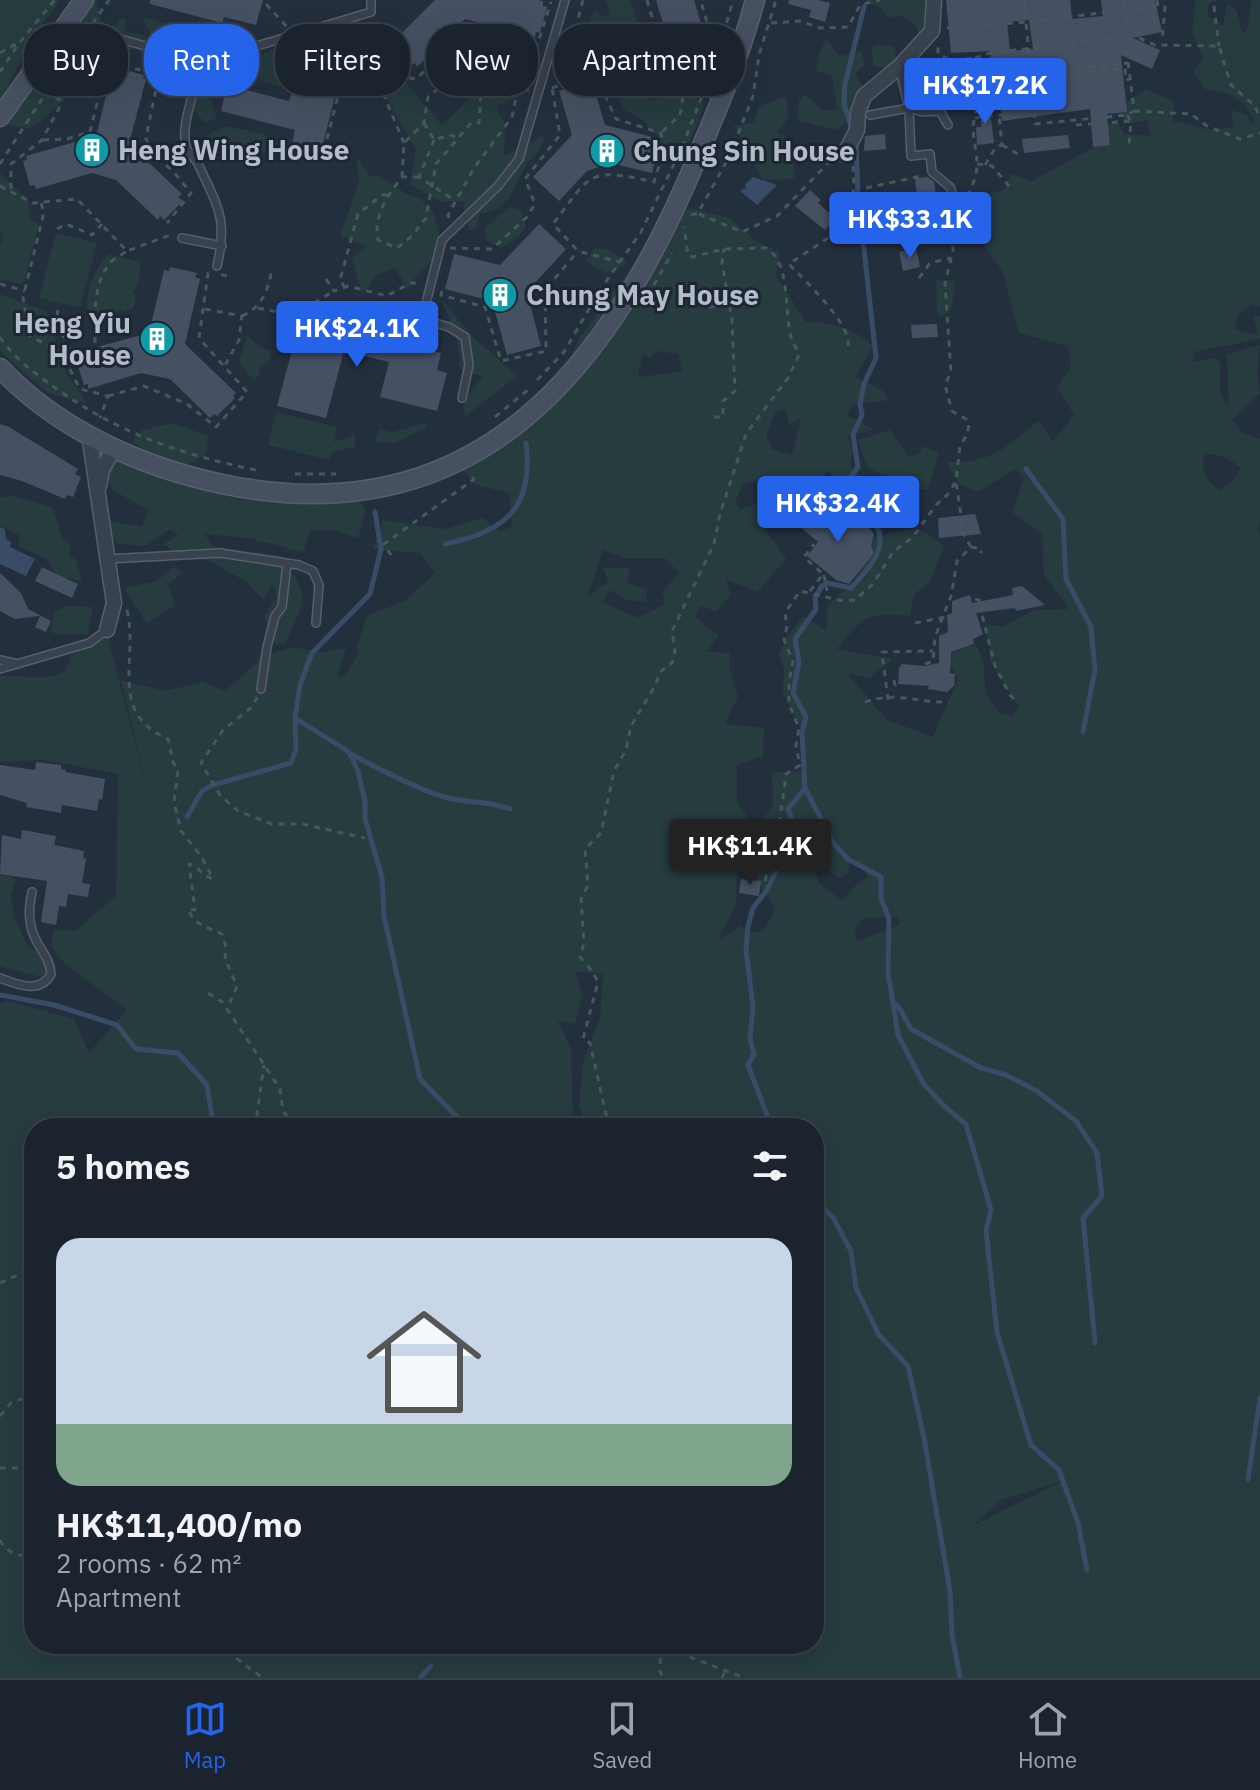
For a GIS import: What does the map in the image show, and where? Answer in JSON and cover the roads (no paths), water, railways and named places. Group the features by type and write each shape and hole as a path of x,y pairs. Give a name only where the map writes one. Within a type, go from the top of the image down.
{"street":[{"path":"0,117 84,0"},
{"path":"0,368 55,413 89,434 144,461 198,479 263,491 346,494 405,483 444,469 487,447 528,416 567,378 633,291 677,207 739,57 755,0"},
{"path":"844,155 854,134 864,96 899,67 934,30 934,0"},
{"path":"89,434 114,603 107,630"},
{"path":"98,490 102,470 114,448"}],"lane":[{"path":"259,45 371,12 371,0"},
{"path":"422,319 442,240 498,186 519,159 565,0"},
{"path":"899,67 909,108 911,156 930,154 932,172 950,187 954,198"},
{"path":"194,96 185,129 185,143 219,207 223,226 217,266"},
{"path":"870,115 909,108 922,112 940,111 948,125"},
{"path":"182,238 222,246"},
{"path":"391,315 449,327 465,337 469,365 462,398"},
{"path":"107,559 220,553 313,571 319,585 316,623"},
{"path":"261,689 275,616 282,607 287,564"},
{"path":"0,669 89,643 107,630"},
{"path":"0,660 20,665"},
{"path":"0,978 34,987 43,984 51,974 48,960 30,925 28,911 32,892"}],"water":[{"path":"753,177 777,185 757,205 740,191"},
{"path":"0,527 5,529 10,547 35,559 26,576 0,564"}],"waterway":[{"path":"852,130 844,104 845,84 864,7"},
{"path":"768,1118 748,1065 754,1054 750,1038 753,1007 746,950 753,908 767,890 796,830 788,809 805,788 802,733 806,717 793,693 799,662 795,639 816,609 815,598 822,586 827,583 851,588 872,563 880,545 877,526 868,515 851,504 842,483 858,467 853,435 862,415 860,404 864,384 876,358 858,195 856,143"},
{"path":"445,544 484,532 511,513 525,485 526,443"},
{"path":"1026,469 1063,519 1066,579 1091,627 1095,670 1083,732"},
{"path":"375,512 381,549 370,594 312,653 300,685 295,718 349,752 358,771 365,802 365,819 382,877 384,916 420,1079 458,1118"},
{"path":"187,817 202,791 213,785 291,763 296,749 295,718"},
{"path":"351,754 437,795 510,809"},
{"path":"805,788 834,844 848,859 881,877 881,899 889,918 888,972 898,1035 923,1083 966,1124 991,1210 986,1231 997,1332 1031,1445 1059,1470 1078,1523 1087,1570"},
{"path":"0,995 54,1005 117,1025 136,1049 178,1053 207,1085 212,1118"},
{"path":"893,1002 911,1029 981,1068 1006,1075 1037,1091 1076,1121 1097,1153 1102,1196 1083,1218 1095,1343"},
{"path":"824,1208 834,1219 851,1251 856,1288 879,1335 908,1366 924,1438 950,1591 952,1634 960,1678"},
{"path":"1248,1479 1260,1398"},
{"path":"420,1678 431,1666"}],"place":[{"name":"Heng Wing House","path":"92,150"},
{"name":"Chung Sin House","path":"607,151"},
{"name":"Chung May House","path":"500,295"},
{"name":"Heng Yiu House","path":"157,339"}]}
